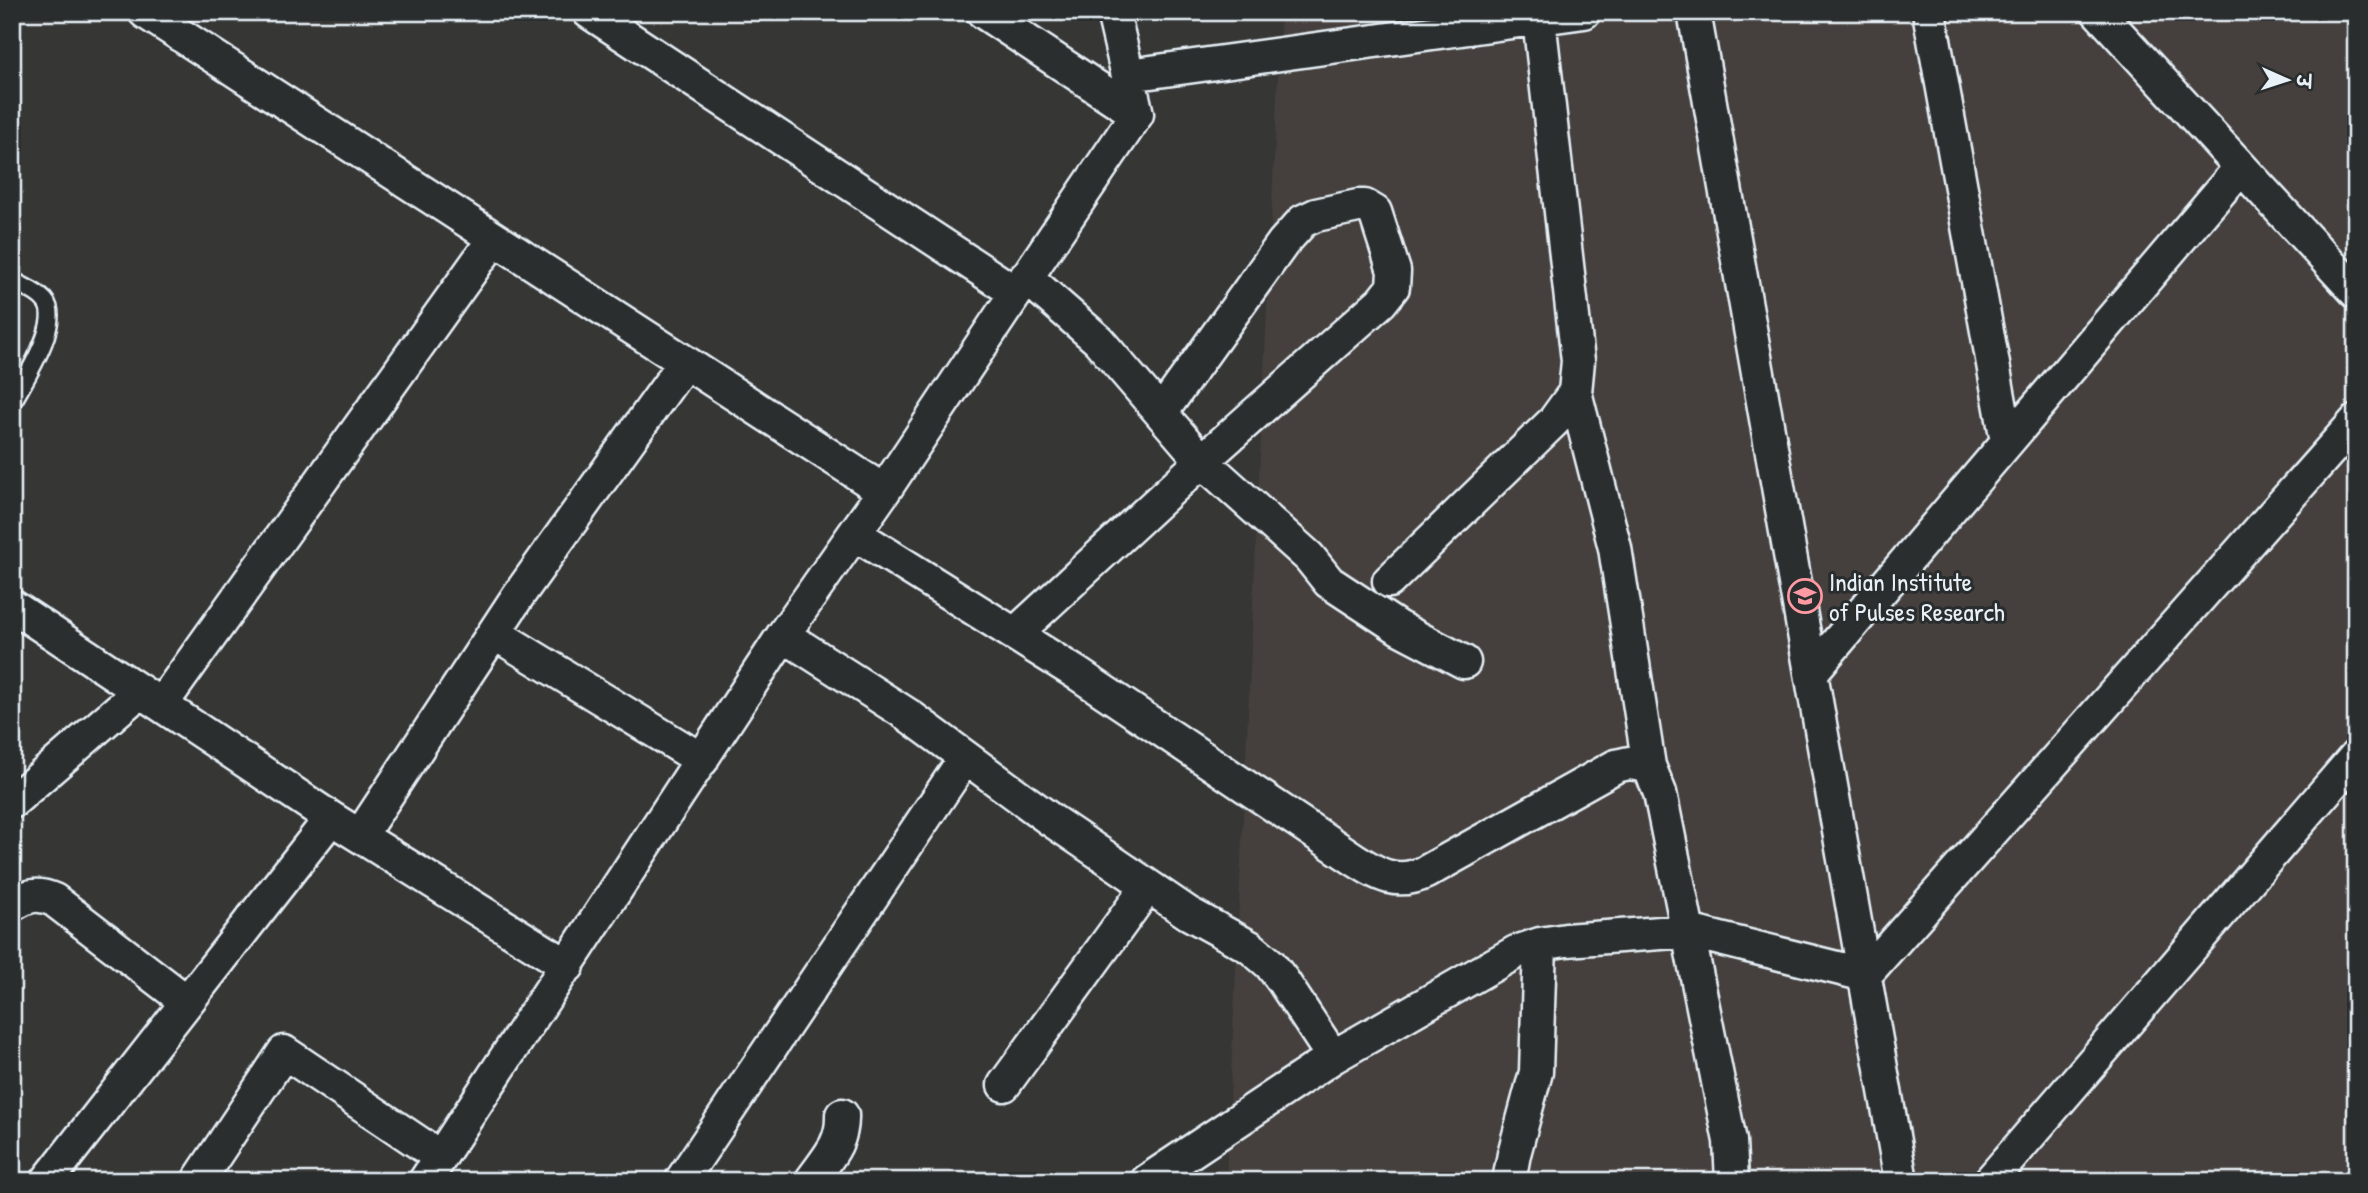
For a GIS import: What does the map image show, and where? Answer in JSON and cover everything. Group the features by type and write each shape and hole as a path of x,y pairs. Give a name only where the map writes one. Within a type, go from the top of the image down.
{"street":[{"path":"145,12 884,491"},
{"path":"589,12 1021,285 1098,340 1202,461 1308,557 1329,582 1399,628 1464,663"},
{"path":"983,12 1137,114"},
{"path":"198,1181 284,1052 433,1169 568,967 783,635 855,534 1137,114 1113,12"},
{"path":"1129,75 1519,18 1584,12"},
{"path":"1694,12 1901,1181"},
{"path":"1929,12 2007,441"},
{"path":"2098,12 2356,292"},
{"path":"1519,18 1577,361 1575,392 1615,548 1649,766 1660,793 1688,932 1730,1142 1732,1181"},
{"path":"1811,673 2241,167"},
{"path":"1015,634 1202,461 1381,302 1393,287 1394,271 1375,212 1365,206 1359,206 1316,215 1303,221 1283,243 1161,413"},
{"path":"12,802 151,698 494,239"},
{"path":"360,836 494,633 685,362"},
{"path":"1389,581 1554,421 1575,392"},
{"path":"1865,975 2356,421"},
{"path":"855,534 1015,634 1375,872 1408,879 1426,872 1616,766 1629,763 1649,766"},
{"path":"12,606 331,818 568,967"},
{"path":"494,633 702,760"},
{"path":"783,635 908,715 1148,886 1210,927 1250,947 1269,964 1333,1056"},
{"path":"1990,1181 2356,757"},
{"path":"681,1181 965,758"},
{"path":"47,1181 331,818"},
{"path":"1004,1085 1148,886"},
{"path":"12,905 33,894 54,900 187,1002"},
{"path":"1147,1181 1333,1056 1516,952 1540,944 1593,937 1688,932 1865,975"},
{"path":"1509,1181 1536,1072 1540,944"},
{"path":"811,1181 835,1149 842,1131 842,1115"}],"lane":[{"path":"12,280 45,301 52,314 48,332 12,403"}],"shaded area":[{"name":"Indian Institute of Pulses Research","path":"1281,12 2356,12 2356,1181 1226,1181"}],"place":[{"name":"Indian Institute of Pulses Research","path":"1805,596"}]}
